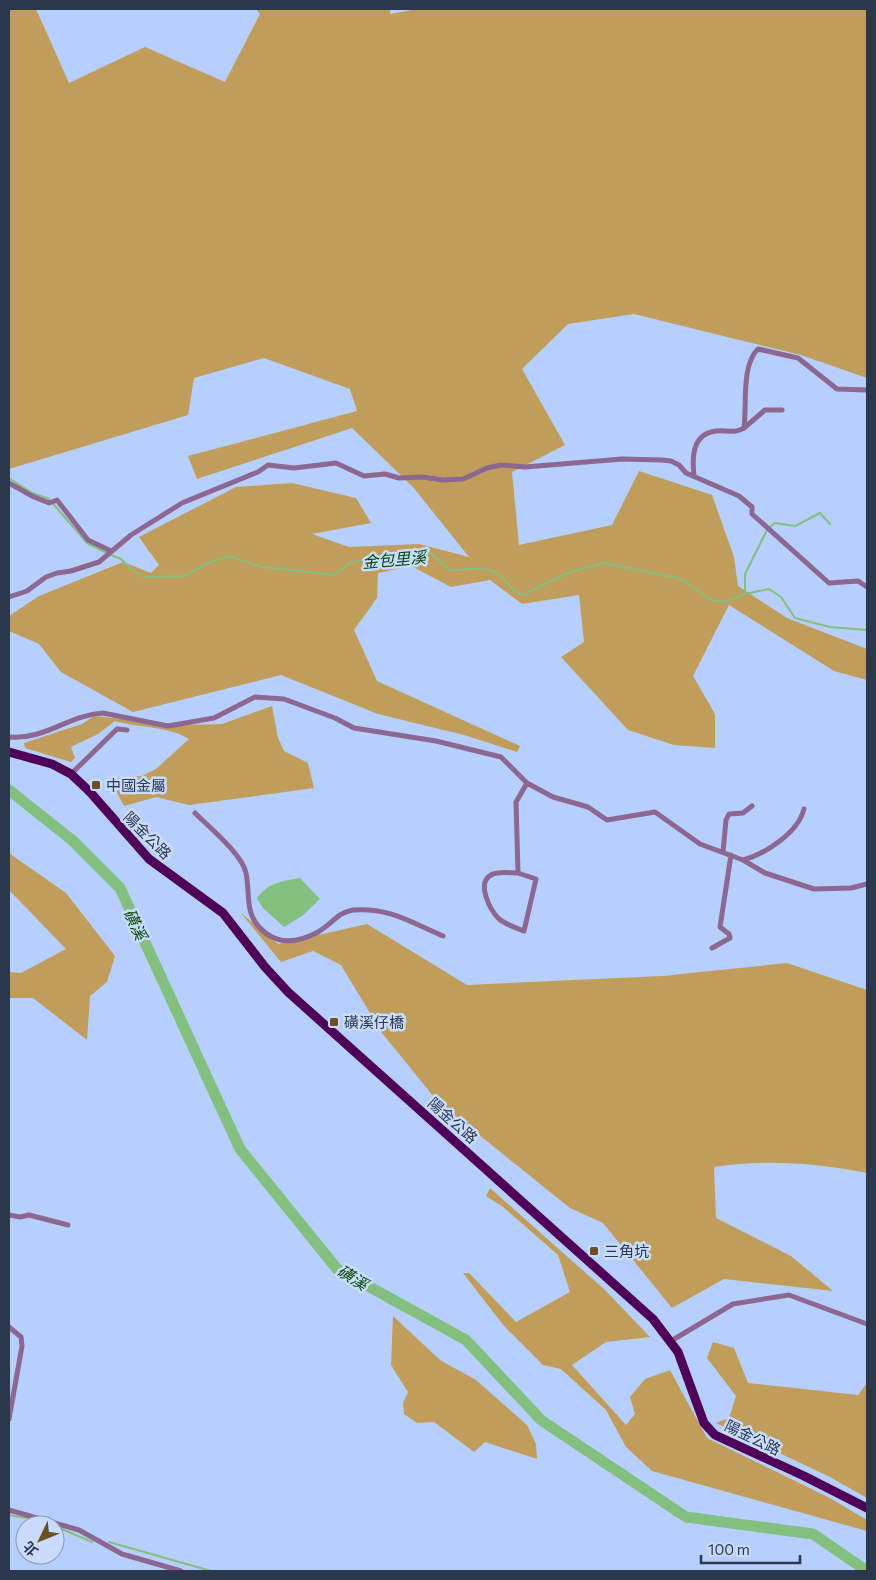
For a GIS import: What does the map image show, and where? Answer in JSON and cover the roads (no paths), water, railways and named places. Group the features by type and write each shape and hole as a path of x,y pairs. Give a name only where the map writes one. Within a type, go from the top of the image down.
{"main road":[{"name":"陽金公路","path":"9,752 52,764 71,774 90,792 149,859 223,913 264,967 288,992 653,1319 678,1352 704,1423 715,1435 804,1476 867,1508"}],"street":[{"path":"744,428 747,372 751,357 758,348 798,358 837,389 867,390"},
{"path":"694,476 692,456 701,438 716,431 740,431 765,410 782,410"},
{"path":"9,596 27,591 52,575 99,562 131,535 182,503 258,472 268,465 294,468 336,463 364,476 385,474 399,478 422,477 443,480 463,479 487,468 501,465 526,467 622,459 662,460 679,465 686,473 722,487 748,501 752,507 752,514 829,583 858,581 867,587"},
{"path":"9,483 34,498 51,501 57,500 88,540 111,551"},
{"path":"9,738 24,739 94,714 103,713 160,726 193,722 228,712 255,696 270,696 293,702 354,728 436,741 501,757 526,783 553,797 588,807 607,820 655,812 700,844 731,855 765,873 814,889 851,888 867,884"},
{"path":"71,774 117,730 127,730"},
{"path":"518,872 516,802 526,783"},
{"path":"722,852 726,820 729,814 743,813 752,806"},
{"path":"742,860 757,856 771,845 784,840 802,817 804,809"},
{"path":"195,813 238,858 246,872 249,908 252,918 271,937 283,942 295,941 318,932 340,914 351,910 387,911 444,936"},
{"path":"712,948 726,942 730,938 729,934 720,927 731,855"},
{"path":"518,872 536,879 524,931 499,919 486,897 484,884 493,873 518,872"},
{"path":"9,1215 20,1217 29,1215 68,1224"},
{"path":"671,1342 733,1304 789,1295 867,1324"},
{"path":"9,1327 21,1337 22,1346 9,1419"},
{"path":"9,1510 79,1530 122,1554 181,1571"}],"waterway":[{"name":"金包里溪","path":"9,478 32,493 49,499 87,543 107,553"},
{"path":"770,527 775,523 795,526 820,513 830,524"},
{"path":"745,594 745,574 767,530"},
{"name":"金包里溪","path":"111,555 121,559 132,570 144,577 184,576 208,563 229,556 262,567 334,575 350,563 363,560 377,561 395,556 431,553 449,570 485,569 498,574 514,590 523,595 570,572 604,563 682,579 711,600 725,602 745,594 769,589 781,597 795,618 830,627 867,630"},
{"name":"磺溪","path":"9,790 72,840 120,888 240,1149 337,1269 466,1340 541,1420 686,1517 813,1534 867,1571"},
{"path":"9,1515 15,1516"},
{"path":"65,1530 92,1542"},
{"path":"109,1542 211,1571"}],"place":[{"name":"中國金屬","path":"96,785"},
{"name":"磺溪仔橋","path":"334,1022"},
{"name":"三角坑","path":"594,1251"}]}
